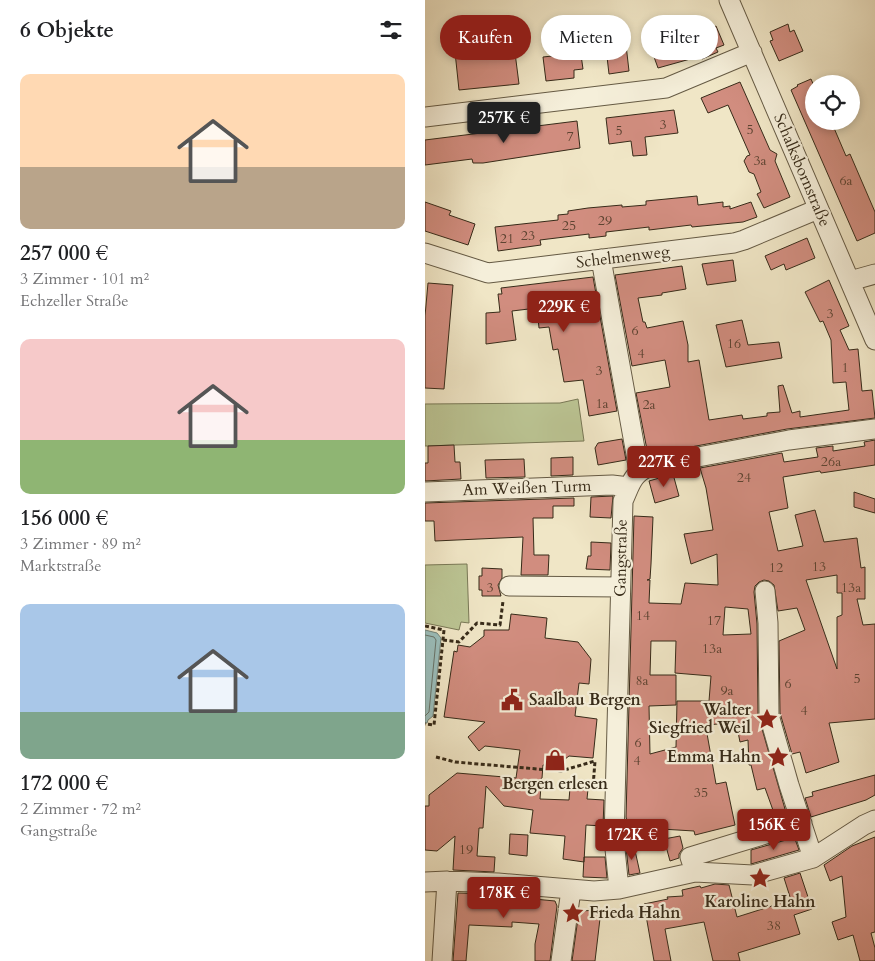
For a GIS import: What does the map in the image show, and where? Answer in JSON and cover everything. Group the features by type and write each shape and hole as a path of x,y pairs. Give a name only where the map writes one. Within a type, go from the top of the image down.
{"street":[{"name":"Schalksbornstraße","path":"729,0 875,340"},
{"path":"425,117 666,88 752,52"},
{"name":"Schelmenweg","path":"425,253 488,273 734,243 818,209"},
{"path":"601,259 634,479"},
{"path":"850,281 875,274"},
{"path":"634,479 650,466 789,440 875,429"},
{"name":"Am Weißen Turm","path":"425,492 613,485 634,479"},
{"name":"Gangstraße","path":"619,889 614,839 623,501 634,479"},
{"path":"509,586 621,587"},
{"path":"765,591 768,623 769,715 813,858"},
{"path":"425,882 498,883 593,891 619,889 695,872 753,875 813,858 875,820"},
{"path":"695,872 690,858 802,823"},
{"path":"441,961 447,881"},
{"path":"561,961 571,890"}],"path":[{"path":"443,640 459,642 477,623 500,624 503,599 509,586"},
{"path":"425,626 444,630 434,725 425,724"},
{"path":"436,757 455,762 561,771 595,761 593,787 616,788"}],"green space":[{"path":"578,399 584,441 425,446 425,404 560,403"},
{"path":"467,564 469,623 461,622 459,630 425,623 425,565"}],"water":[{"path":"425,630 437,633 441,638 433,716 427,723 425,723"}],"building":[{"path":"788,24 790,32 794,30 803,51 779,61 770,41 773,40 770,32"},
{"path":"718,31 724,45 718,47"},
{"path":"456,60 516,60 519,84 459,90"},
{"path":"543,60 582,60 583,69 574,70 574,78 546,81"},
{"path":"607,60 628,60 629,71 609,74"},
{"path":"655,60 687,60 658,68"},
{"path":"740,82 770,150 777,154 775,161 790,197 764,208 757,194 761,192 754,174 749,172 744,161 750,155 728,105 708,113 701,98"},
{"path":"805,82 805,122 791,90"},
{"path":"674,110 678,133 645,137 647,155 633,156 631,141 609,144 606,118"},
{"path":"577,121 580,148 483,163 473,163 472,159 425,165 425,140"},
{"path":"808,130 835,130 846,156 850,154 875,212 875,233 857,241"},
{"path":"697,196 698,205 723,202 723,207 730,206 730,209 751,202 757,217 743,222 649,230 649,227 606,232 606,236 589,238 589,234 540,240 541,245 498,251 495,227 558,220 558,215 568,214 568,211 622,205 622,207 646,205 646,201"},
{"path":"425,202 451,211 449,215 475,224 468,245 425,231"},
{"path":"807,238 815,258 786,270 784,264 771,270 765,256"},
{"path":"733,260 736,281 707,285 702,264"},
{"path":"682,266 686,289 638,298 643,322 645,322 647,328 683,321 688,345 688,362 699,360 709,420 742,415 743,419 767,416 767,413 780,412 778,386 783,385 792,413 800,411 800,417 849,410 846,382 833,383 831,340 823,321 820,322 805,292 829,280 849,326 840,330 849,350 858,349 862,391 872,390 875,418 787,429 648,455 636,393 670,387 665,360 632,366 615,275"},
{"path":"593,277 617,411 589,416 583,380 564,382 558,349 553,350 549,327 539,328 537,308 512,311 516,340 486,344 486,313 500,312 498,294 502,294 501,288"},
{"path":"428,283 453,285 444,389 425,388 425,316"},
{"path":"742,320 748,345 779,342 782,358 726,367 716,325"},
{"path":"622,439 626,460 598,465 595,448 598,443"},
{"path":"875,440 875,465 783,477 788,508 769,512 778,551 803,546 795,515 815,510 824,542 857,538 861,568 865,567 865,599 857,599 863,625 875,624 875,719 829,723 839,762 806,773 800,752 792,754 780,713 779,641 805,630 797,608 778,611 774,585 764,580 759,582 755,586 754,592 757,624 758,715 787,816 750,827 750,815 756,818 774,813 765,788 757,790 751,765 749,765 748,740 740,742 736,722 708,725 708,728 706,728 716,784 726,782 735,825 695,835 694,831 628,827 626,817 634,516 653,517 650,579 647,580 650,580 649,603 681,604 685,583 718,585 717,554 691,564 684,534 713,530 706,488 700,468 782,453 784,462 818,457 816,448 833,446 833,451 865,446 864,442","holes":["837,575 837,593 842,593 842,615 837,617 837,669 806,580","725,607 748,609 751,634 723,635","651,641 676,641 675,673 711,676 709,701 677,701 676,747 650,754 649,706 676,705 676,675 650,675"]},
{"path":"454,445 455,462 460,462 461,479 425,481 425,463 428,463 428,446"},
{"path":"573,457 573,475 551,476 551,458"},
{"path":"524,459 525,477 486,478 485,460"},
{"path":"673,474 679,496 655,503 649,481"},
{"path":"854,492 875,499 875,513 854,507"},
{"path":"613,496 611,518 590,517 591,497"},
{"path":"574,498 574,506 553,506 553,518 533,518 534,555 549,555 548,575 521,575 523,537 435,541 434,521 425,521 425,503"},
{"path":"591,542 611,543 610,570 586,569 588,556 591,556"},
{"path":"482,568 502,569 502,578 498,585 501,596 482,596 482,590 479,590 479,576 482,576"},
{"name":"Saalbau Bergen","path":"511,614 547,618 545,638 578,642 591,659 589,684 579,683 575,716 597,719 593,758 569,756 556,766 543,765 542,778 532,786 541,786 540,799 569,800 570,788 588,789 587,799 604,800 603,826 586,825 584,862 563,859 565,836 530,833 533,810 504,806 486,786 483,828 479,828 477,856 495,857 494,872 453,870 455,836 437,851 425,850 425,806 429,806 429,795 457,773 516,778 520,750 485,746 479,751 468,737 485,722 444,717 454,651 457,652 458,645 470,647 484,636 484,630 509,630"},
{"path":"875,775 875,795 866,800 811,817 805,798 813,796 812,792"},
{"path":"510,834 528,835 527,856 509,854"},
{"path":"680,836 683,848 679,858 670,861 664,839"},
{"path":"875,837 875,932 871,933 875,948 875,961 860,961 853,935 838,940 832,922 846,917 842,876 830,881 824,865 852,846"},
{"path":"793,838 799,850 751,864 751,850"},
{"path":"634,846 640,873 629,875 626,847"},
{"path":"584,857 605,857 607,878 583,877"},
{"path":"800,873 812,909 794,915 800,934 738,953 740,961 713,961 704,922 665,929 671,961 654,961 644,904 668,899 667,897 683,896 682,890 715,884 729,885 737,917 791,900 784,878"},
{"path":"458,893 492,894 555,901 557,906 550,961 535,961 535,944 539,924 512,922 512,927 469,925 466,961 453,961"},
{"path":"601,910 595,961 572,961 579,911"}],"place":[{"name":"Saalbau Bergen","path":"512,700"},
{"name":"Walter Siegfried Weil","path":"767,719"},
{"name":"Emma Hahn","path":"778,757"},
{"name":"Bergen erlesen","path":"555,760"},
{"name":"Karoline Hahn","path":"760,878"},
{"name":"Frieda Hahn","path":"573,913"}]}
